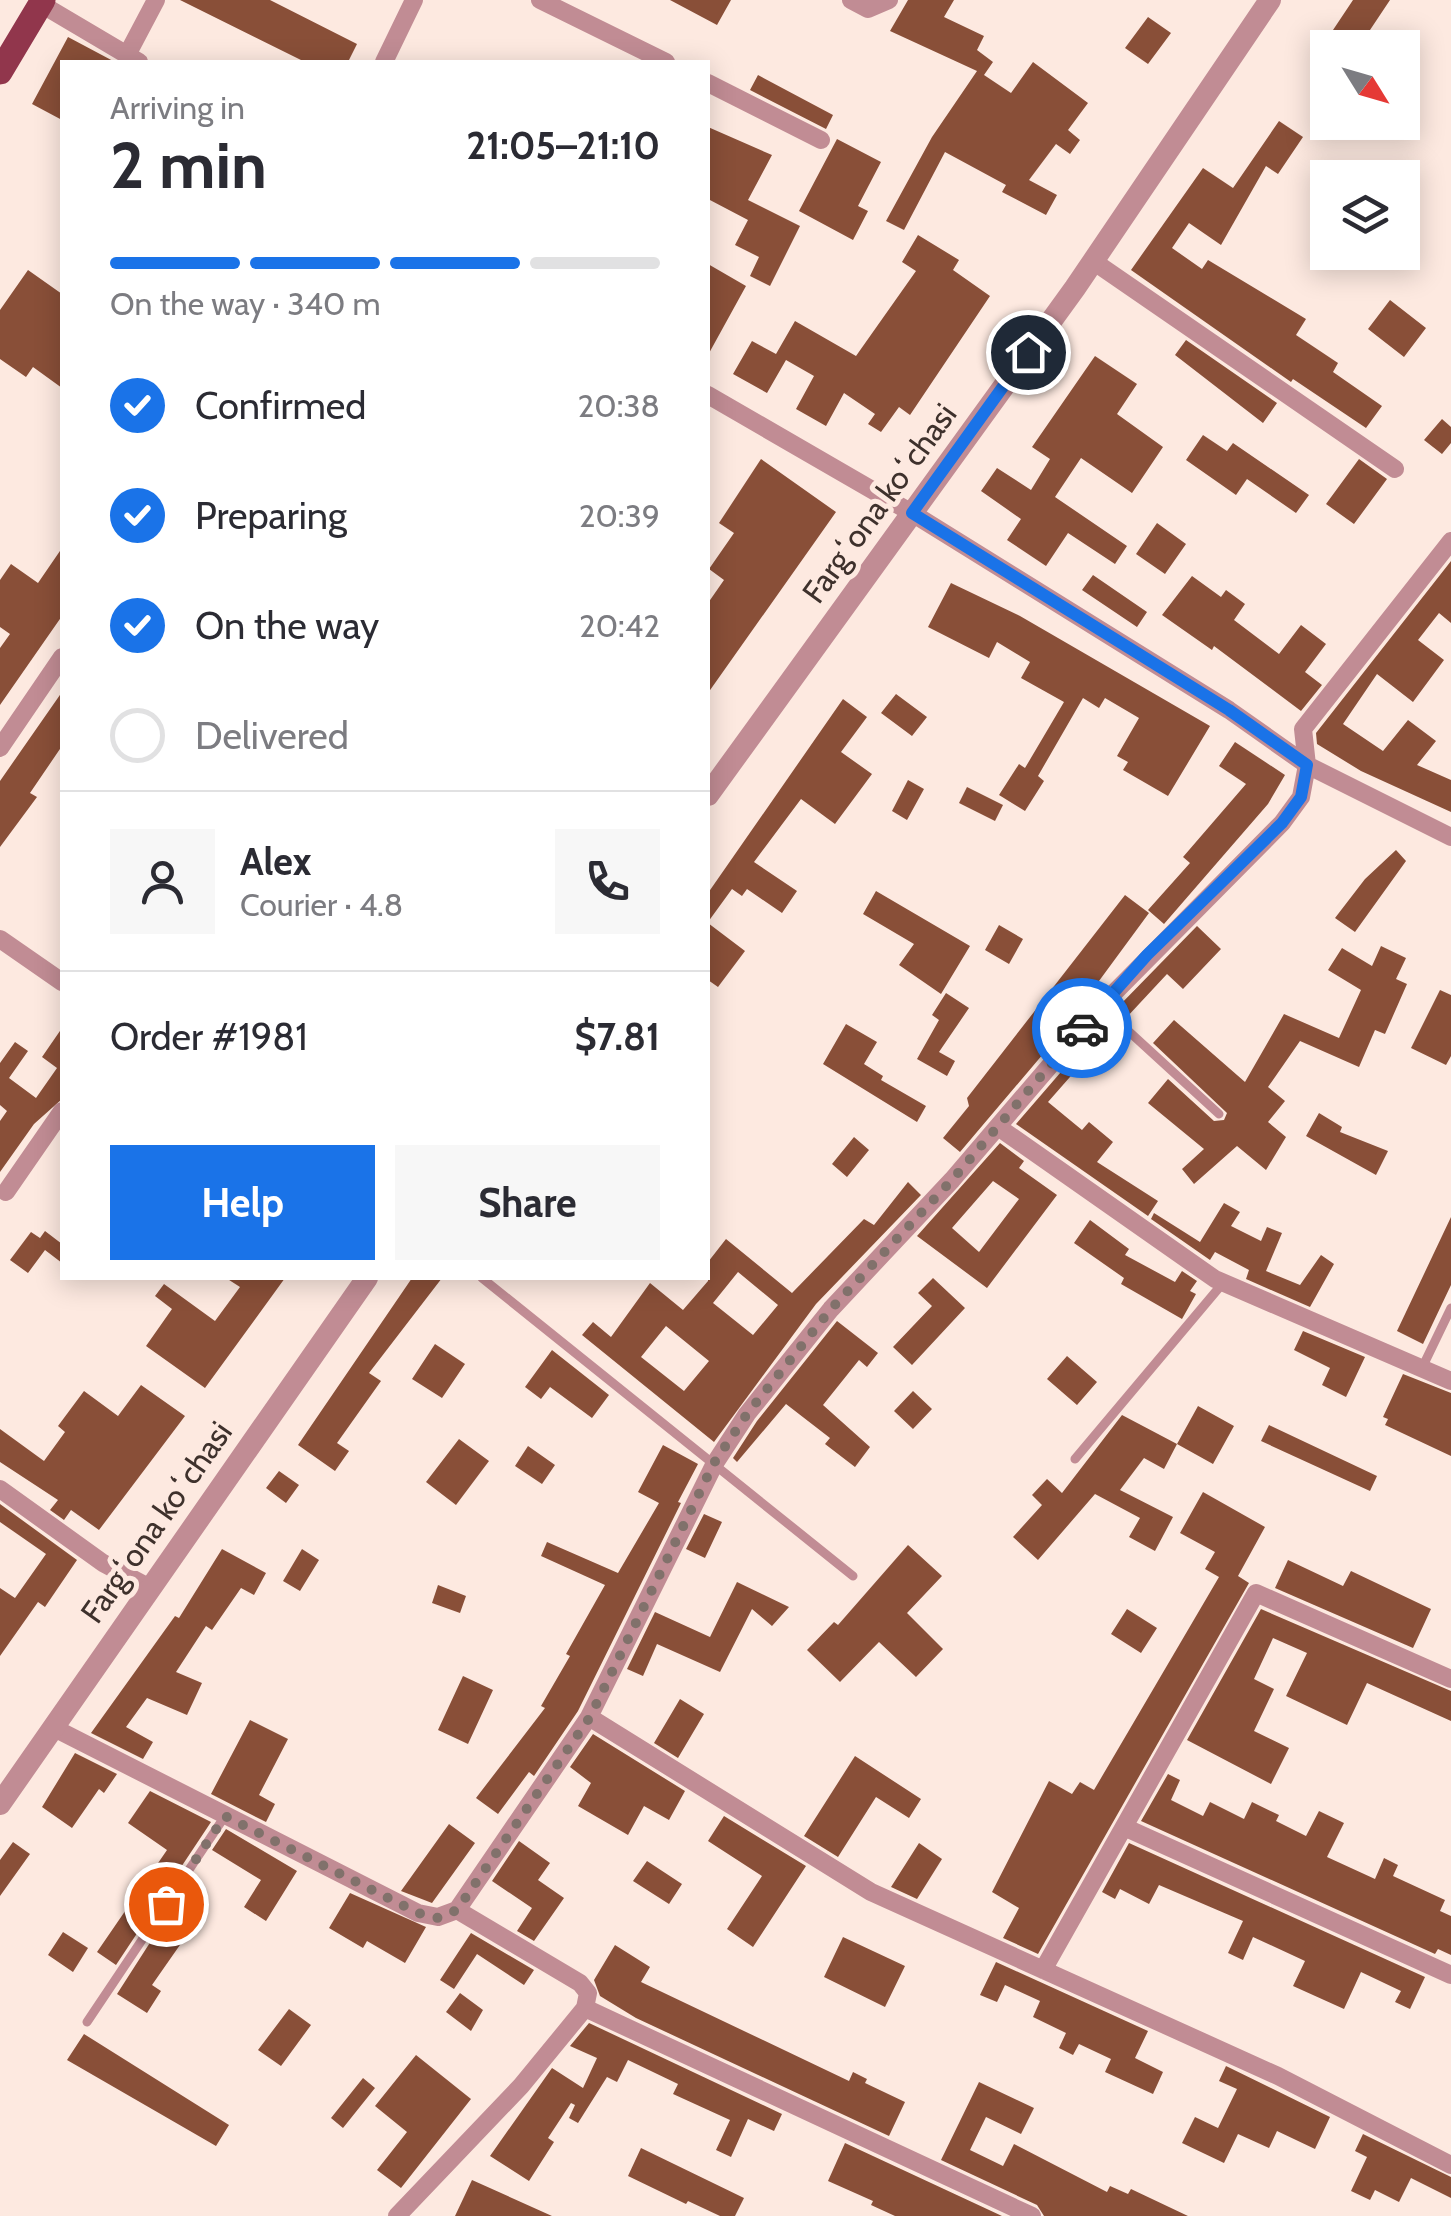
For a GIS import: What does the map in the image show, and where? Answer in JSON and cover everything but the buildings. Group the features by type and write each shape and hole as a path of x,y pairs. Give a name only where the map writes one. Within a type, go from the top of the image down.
{"main road":[{"path":"0,72 42,2"}],"street":[{"path":"42,2 133,59 156,0"},
{"path":"385,60 414,0"},
{"path":"540,0 662,60"},
{"path":"850,0 868,9 889,0"},
{"name":"Fargʻona koʻchasi","path":"710,792 1093,261 1270,0"},
{"path":"710,84 821,140"},
{"path":"1093,261 1396,469"},
{"path":"710,397 912,513 1229,710 1307,765 1451,837"},
{"path":"54,1728 418,1913 438,1918 457,1910 590,1717 714,1463 747,1414 831,1309 1101,1006 1282,823 1301,797 1307,765 1303,728 1451,541"},
{"path":"0,748 60,659"},
{"path":"0,939 60,981"},
{"path":"6,1192 60,1114"},
{"path":"998,1126 1223,1284 1451,1381"},
{"name":"Fargʻona koʻchasi","path":"0,1804 366,1280"},
{"path":"0,1489 103,1562 150,1588"},
{"path":"1043,1970 1256,1593 1451,1679"},
{"path":"590,1717 871,1892 1278,2076 1451,2166"},
{"path":"1124,1827 1451,1975"},
{"path":"404,2214 521,2086 585,2008 588,1993 580,1982 457,1910"},
{"path":"585,2008 1032,2216"}],"lane":[{"path":"1101,1006 1219,1114"},
{"path":"485,1280 853,1576"},
{"path":"1075,1460 1223,1284"},
{"path":"1422,1368 1451,1308"},
{"path":"87,2022 225,1816"}],"way so far":[{"path":"166,1904 225,1816 418,1913 438,1918 457,1910 590,1717 714,1463 747,1414 831,1309 952,1180 1082,1028"}],"route":[{"path":"1028,352 912,513 1229,710 1307,765 1301,797 1282,823 1147,955 1082,1028"}]}
